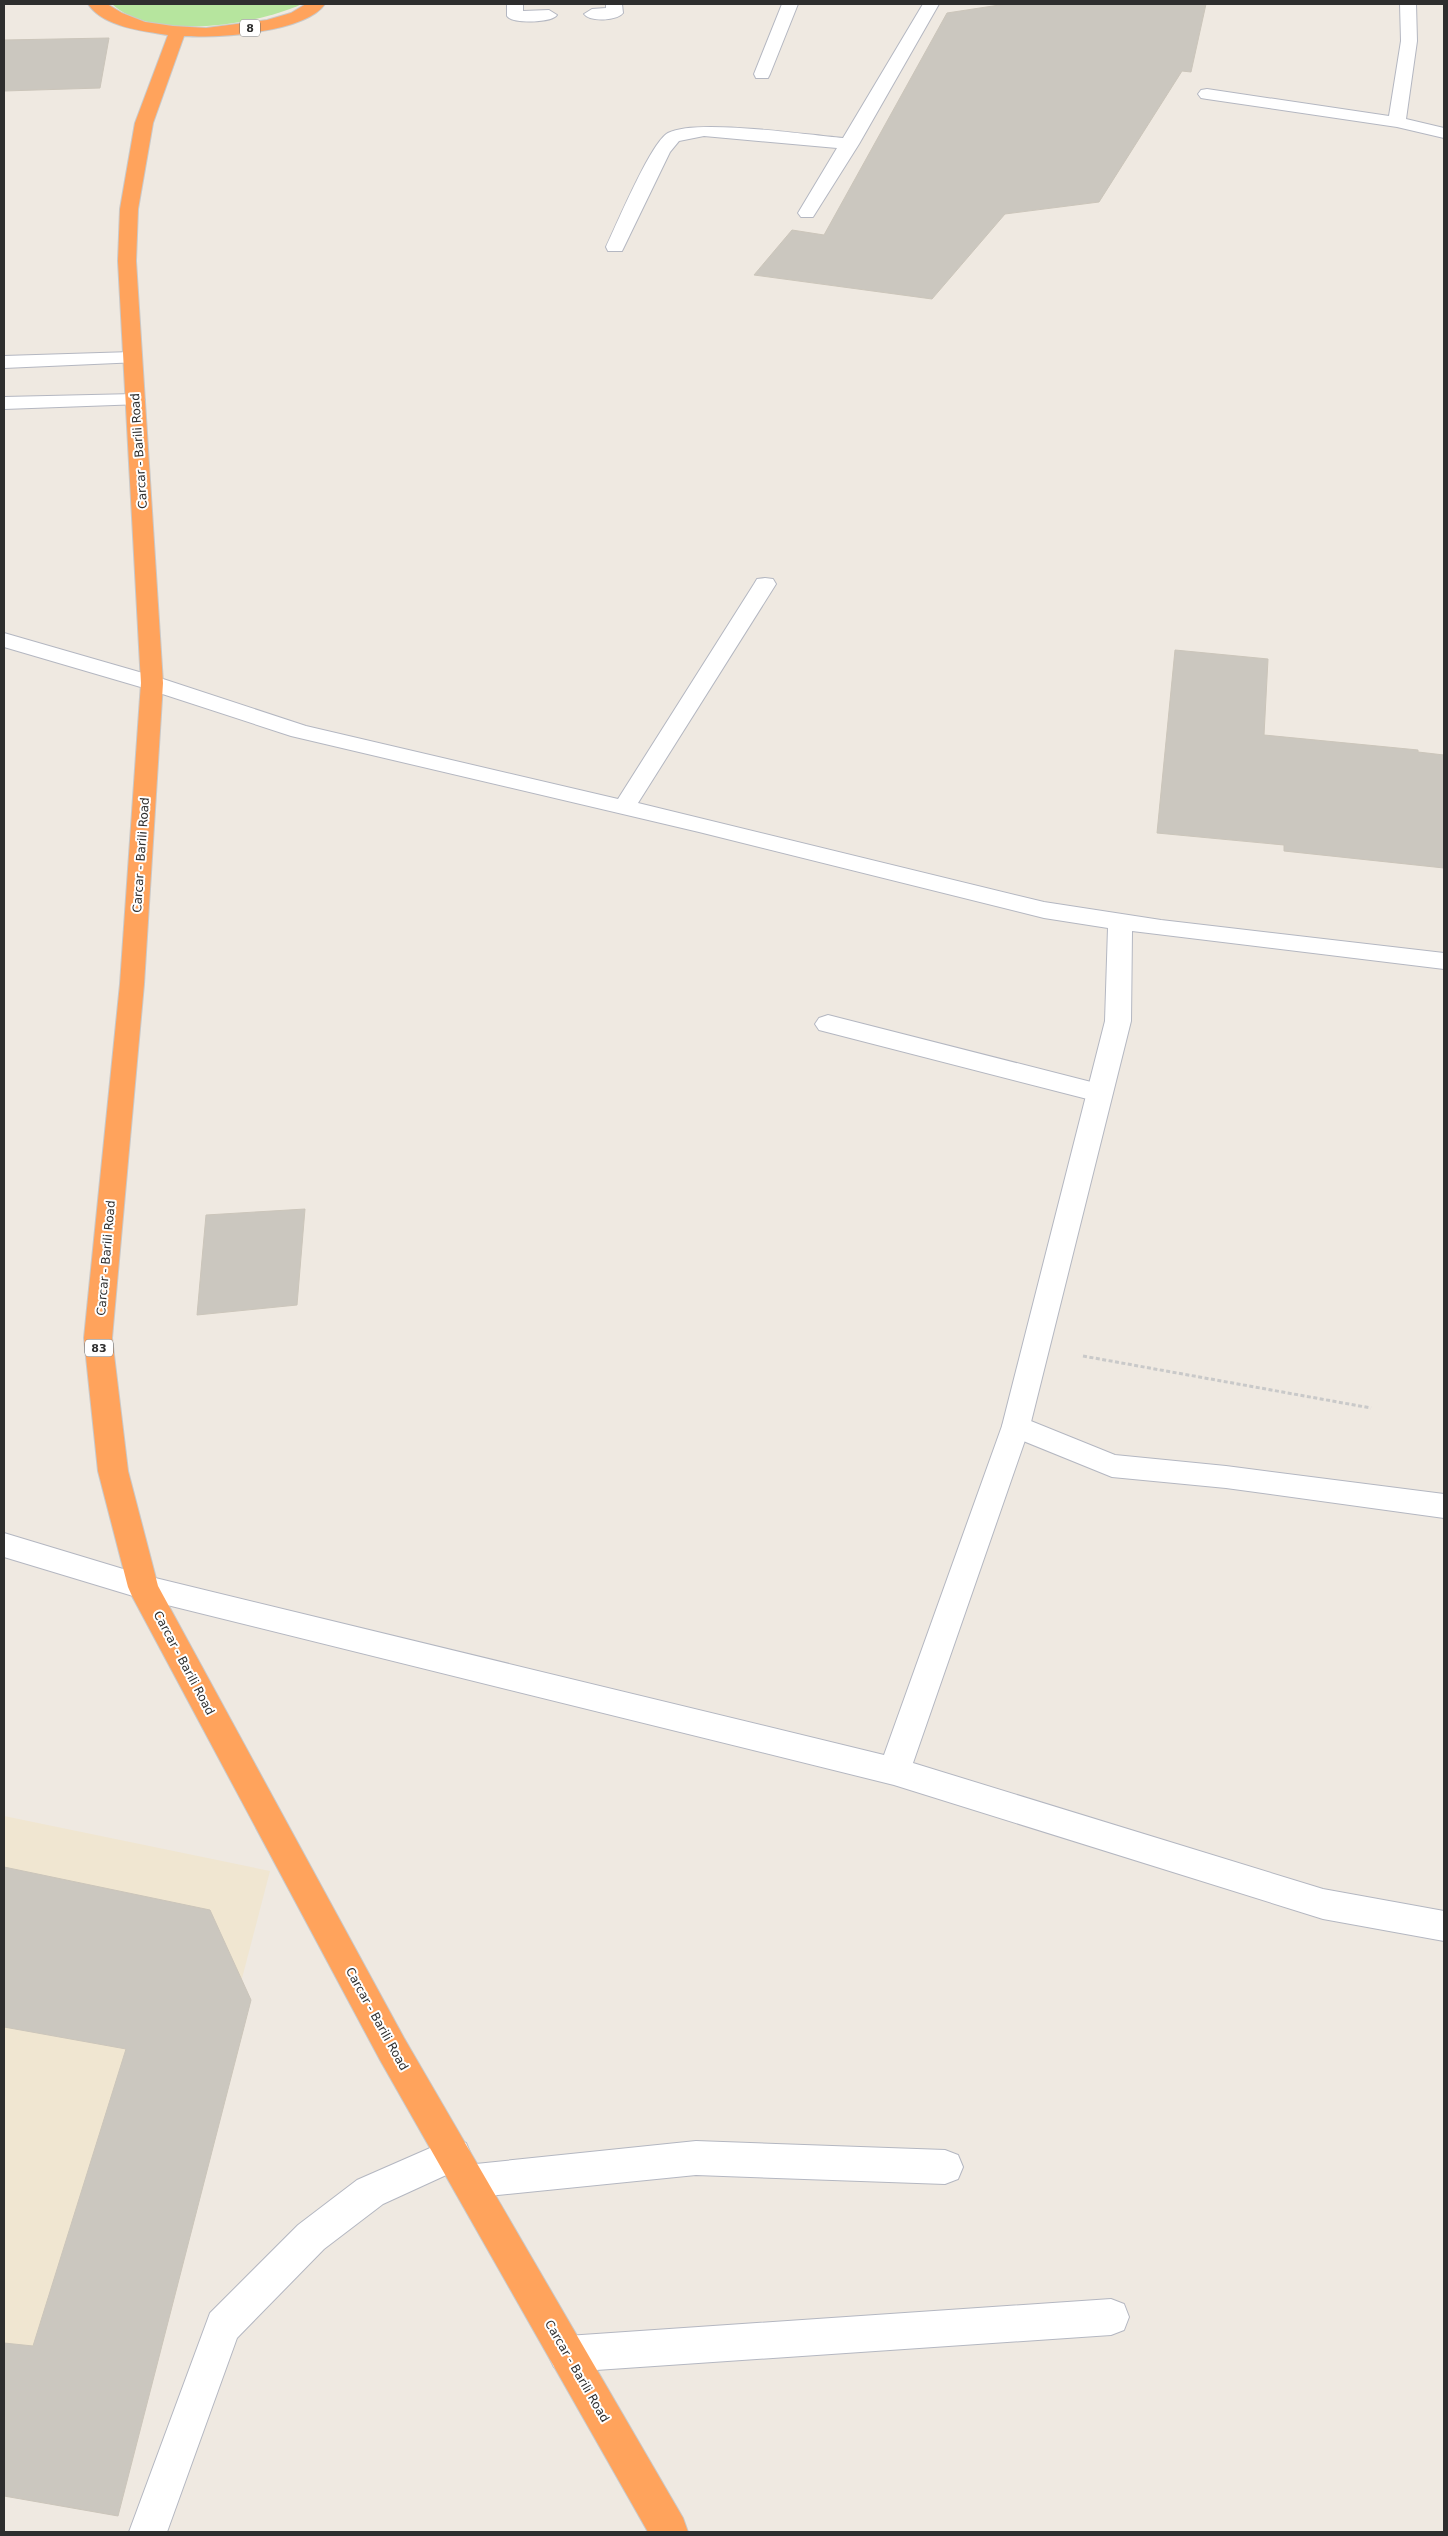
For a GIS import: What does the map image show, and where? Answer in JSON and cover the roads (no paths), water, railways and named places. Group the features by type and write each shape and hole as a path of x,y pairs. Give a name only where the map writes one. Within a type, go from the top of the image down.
{"highway":[{"name":"8","path":"96,4 106,14 137,26 177,32 215,32 253,28 288,18 317,4"},
{"name":"Carcar - Barili Road","path":"177,32 144,123 129,209 127,260 152,683 132,984 98,1338 113,1472 143,1587 392,2049 670,2532"}],"street":[{"path":"515,4 515,16 549,15"},
{"path":"592,14 615,13 614,4"},
{"path":"762,74 790,4"},
{"path":"807,213 850,144 931,4"},
{"path":"1396,122 1409,41 1408,4"},
{"path":"1207,94 1396,122 1444,133"},
{"path":"615,247 662,150 673,137 704,131 850,144"},
{"path":"4,362 132,358"},
{"path":"4,403 135,400"},
{"path":"624,807 765,584"},
{"path":"4,640 152,683 299,731 624,807 1044,910 1120,922 1444,961"},
{"path":"894,1771 1016,1426 1118,1021 1120,922"},
{"path":"828,1024 1099,1093"},
{"path":"1016,1426 1112,1466 1226,1477 1444,1506"},
{"path":"4,1545 143,1587 894,1771 1323,1904 1444,1926"},
{"path":"148,2532 223,2326 311,2237 370,2192 461,2168 696,2158 945,2167"},
{"path":"567,2354 1111,2318"}]}
